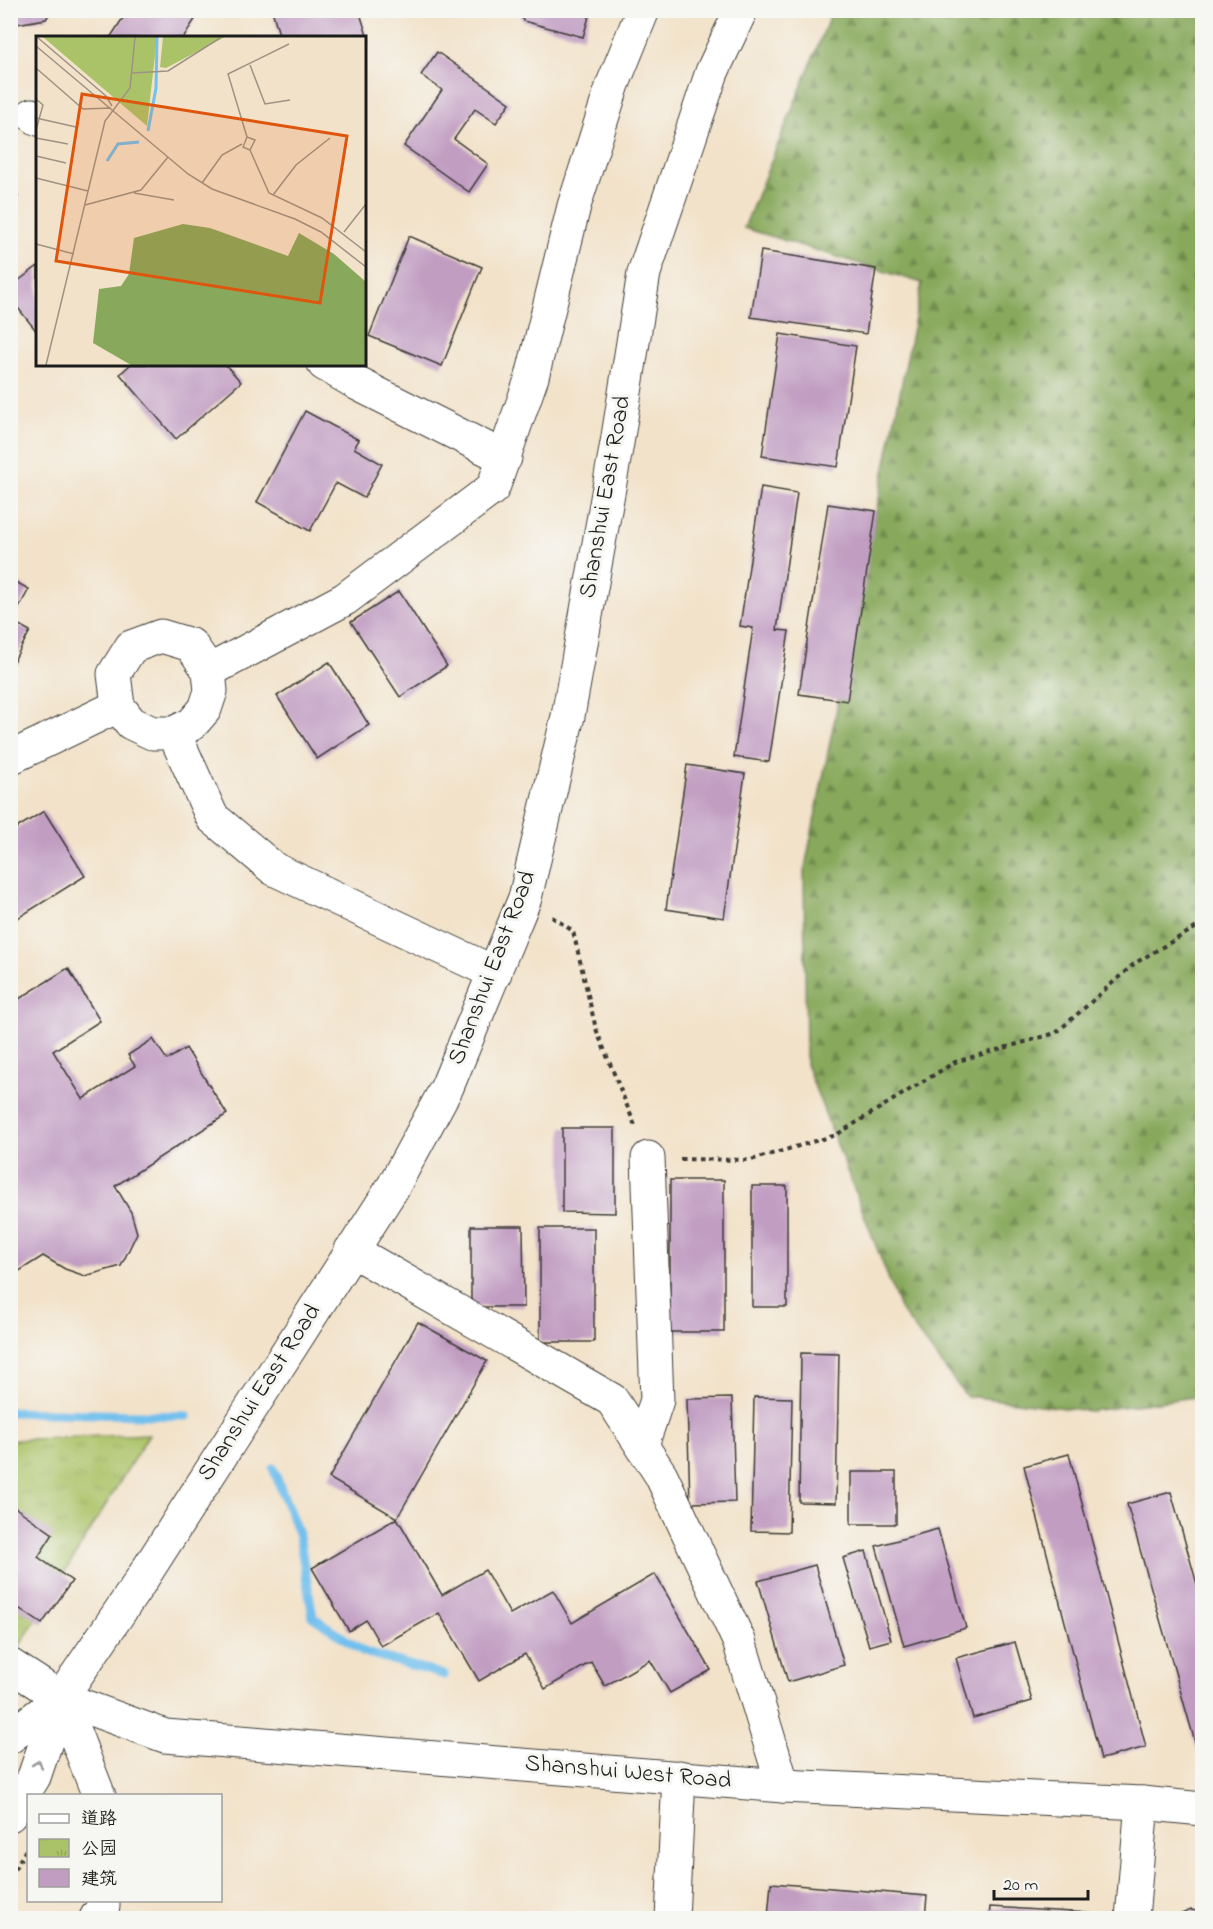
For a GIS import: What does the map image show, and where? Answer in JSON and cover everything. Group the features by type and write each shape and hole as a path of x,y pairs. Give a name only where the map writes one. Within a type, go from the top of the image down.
{"main road":[{"path":"209,671 345,599 493,488 532,377 574,206 613,84 643,10"},
{"name":"Shanshui East Road","path":"10,1815 34,1777 62,1698 138,1585 393,1186 447,1087 495,973 525,898 568,716 617,443 644,273 712,72 741,10"},
{"path":"327,366 358,384 505,458"},
{"path":"161,636 191,645 209,671 211,691 205,709 192,724 174,732 152,733 131,723 118,706 114,674 131,647 161,636"},
{"path":"10,758 118,706"},
{"path":"174,732 212,817 274,869 495,973"},
{"path":"642,1445 657,1400 648,1158"},
{"path":"351,1250 612,1400 661,1474 739,1641 783,1786"},
{"name":"Shanshui West Road","path":"10,1665 62,1698 165,1736 783,1786 1142,1803 1203,1809"},
{"path":"62,1698 98,1794"},
{"name":"Shanshui East Road","path":"10,1737 62,1698"},
{"path":"672,1918 679,1777"},
{"path":"1132,1918 1142,1803"},
{"path":"96,1918 103,1907 103,1902"}],"path":[{"path":"525,898 573,931 596,1029 648,1158 751,1160 836,1135 955,1062 1056,1033 1135,963 1203,924"},
{"path":"10,1876 27,1848"}],"green space":[{"path":"832,11 1202,11 1202,1396 1090,1411 966,1396 901,1311 806,1064 804,872 922,283 744,228"},
{"path":"149,1434 11,1660 11,1440"}],"building":[{"path":"10,10 52,10 46,19 10,25"},
{"path":"128,10 201,10 184,36 111,36"},
{"path":"272,10 359,10 369,42 366,43 366,36 279,36"},
{"path":"519,10 591,10 583,37 523,21"},
{"path":"437,52 510,103 496,123 475,109 454,139 488,164 469,192 404,146 442,90 421,75"},
{"path":"10,182 18,197 10,201"},
{"path":"409,236 482,267 442,366 369,336"},
{"path":"761,251 876,269 866,334 751,317"},
{"path":"36,268 36,330 10,298 10,287"},
{"path":"780,334 856,346 838,467 762,456"},
{"path":"129,366 227,366 241,382 176,439 120,374"},
{"path":"305,411 359,440 354,448 382,464 364,498 336,483 310,531 257,502"},
{"path":"761,487 797,493 777,630 789,631 769,762 734,757 753,628 740,626"},
{"path":"828,504 876,511 847,701 799,694"},
{"path":"10,579 29,589 12,621 30,631 10,668"},
{"path":"399,591 447,666 400,697 351,622"},
{"path":"329,662 369,725 317,759 277,696"},
{"path":"687,765 745,774 724,918 666,909"},
{"path":"44,811 85,876 10,923 10,832"},
{"path":"68,968 100,1021 53,1051 83,1099 135,1066 128,1055 153,1039 167,1060 186,1048 227,1114 115,1186 131,1212 137,1233 121,1266 85,1276 65,1269 43,1256 10,1277 10,986 19,999"},
{"path":"562,1128 615,1128 615,1213 562,1212"},
{"path":"670,1180 724,1180 724,1332 670,1332"},
{"path":"752,1186 787,1186 787,1307 752,1307"},
{"path":"471,1226 523,1226 524,1307 471,1307"},
{"path":"540,1228 594,1228 594,1342 540,1342"},
{"path":"418,1322 487,1361 397,1518 329,1478"},
{"path":"801,1353 839,1354 836,1503 799,1502"},
{"path":"754,1397 792,1398 789,1532 751,1531"},
{"path":"732,1398 735,1502 690,1503 687,1399"},
{"path":"1069,1454 1146,1747 1101,1759 1024,1466"},
{"path":"851,1472 896,1472 896,1524 851,1524"},
{"path":"1171,1492 1202,1602 1202,1754 1199,1756 1127,1504"},
{"path":"10,1504 53,1534 38,1557 72,1581 42,1624 10,1602"},
{"path":"397,1518 442,1595 485,1570 510,1614 553,1590 572,1623 655,1574 711,1670 670,1693 650,1660 605,1686 591,1662 545,1689 525,1654 479,1681 439,1613 381,1646 366,1620 349,1631 312,1568"},
{"path":"938,1529 966,1628 904,1646 876,1546"},
{"path":"866,1551 891,1640 869,1646 843,1558"},
{"path":"815,1565 844,1665 788,1682 758,1581"},
{"path":"1015,1642 1032,1701 973,1718 956,1658"},
{"path":"771,1883 927,1896 925,1918 768,1918"},
{"path":"990,1907 1089,1913 1093,1918 989,1918"},
{"path":"1191,1910 1202,1912 1202,1918 1172,1918"}],"waterway":[{"path":"10,1412 187,1416"},
{"path":"273,1468 299,1536 313,1617 364,1652 444,1675"}]}
